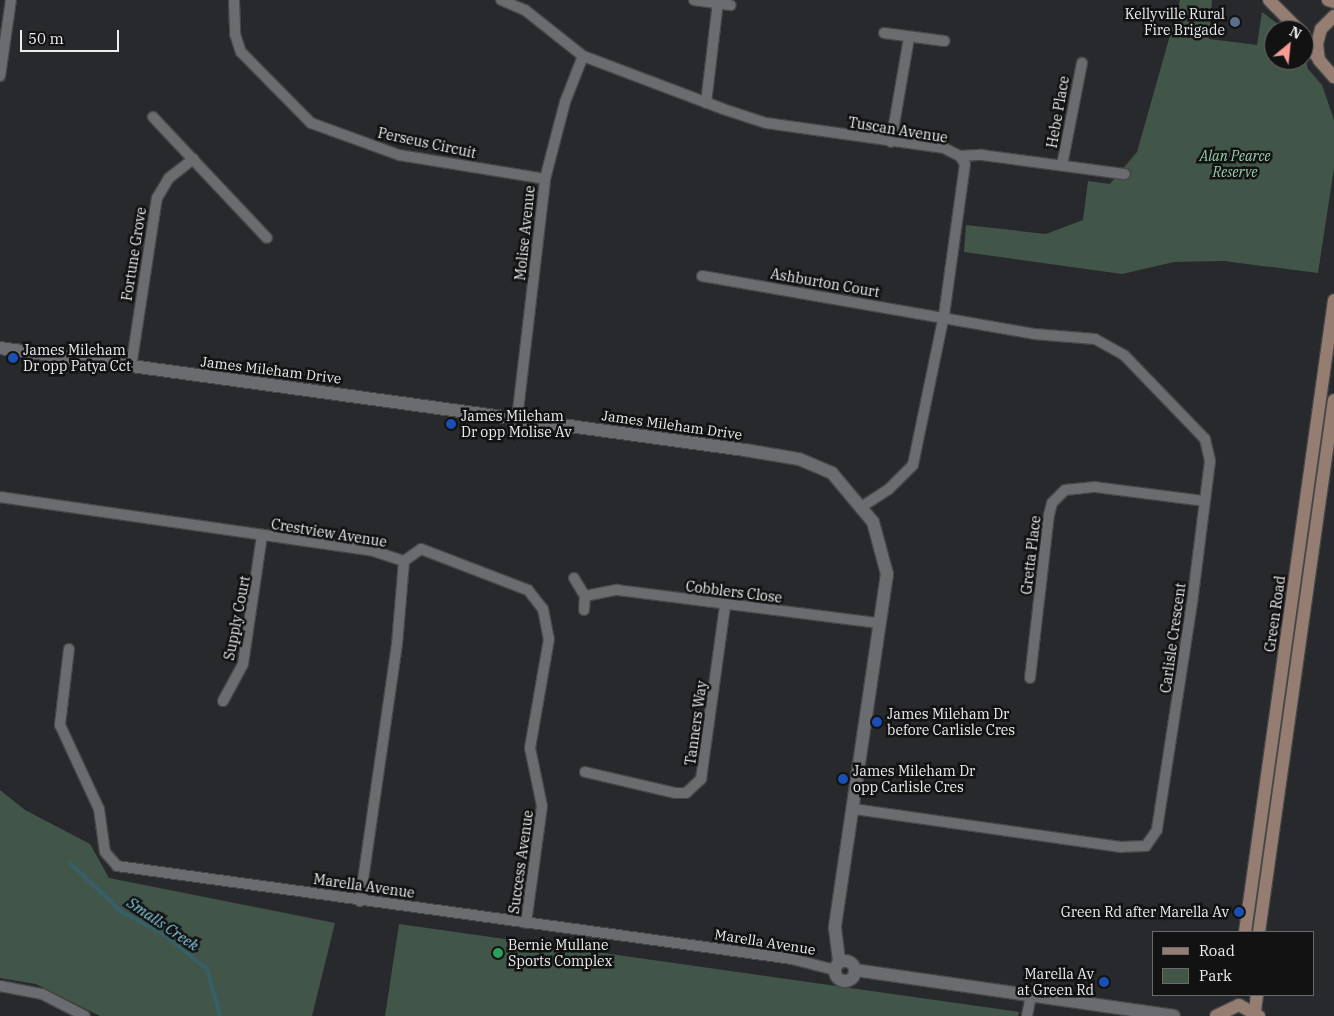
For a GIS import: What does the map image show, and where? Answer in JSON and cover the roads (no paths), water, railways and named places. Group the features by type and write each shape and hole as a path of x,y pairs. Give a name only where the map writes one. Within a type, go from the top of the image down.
{"main road":[{"path":"1269,0 1289,20"},
{"path":"1328,0 1334,2"},
{"path":"1334,16 1319,34 1321,63 1334,77"},
{"path":"1314,53 1334,84"},
{"name":"Green Road","path":"1245,931 1334,300"},
{"name":"Green Road","path":"1259,931 1334,400"},
{"path":"1218,1013 1226,996"},
{"path":"1218,1013 1239,1005 1257,1014 1257,996"}],"street":[{"path":"0,76 11,0"},
{"name":"Perseus Circuit","path":"234,0 235,34 241,52 311,123 399,154 545,179"},
{"path":"501,0 526,10 583,56"},
{"path":"694,0 731,5"},
{"path":"706,103 718,4"},
{"path":"884,33 909,38 944,41"},
{"path":"891,142 909,38"},
{"name":"Molise Avenue","path":"517,419 545,179 565,102 583,56"},
{"name":"Tuscan Avenue","path":"583,56 706,103 766,123 944,148 960,156 965,164 944,315 913,464 889,489 863,506"},
{"name":"Hebe Place","path":"1062,166 1082,63"},
{"path":"153,117 267,238"},
{"name":"Hebe Place","path":"960,156 982,155 1125,174"},
{"name":"Fortune Grove","path":"131,367 157,198 169,178 193,159"},
{"name":"Ashburton Court","path":"702,276 944,315"},
{"name":"Carlisle Crescent","path":"853,809 1121,847 1146,846 1158,830 1210,460 1205,439 1124,355 1095,339 1034,334 944,315"},
{"name":"James Mileham Drive","path":"0,348 799,459 832,473 863,506 876,528 886,562 880,624 835,928 837,966"},
{"name":"Gretta Place","path":"1030,678 1052,503 1065,490 1095,486 1204,502"},
{"name":"Crestview Avenue","path":"0,498 373,551 404,561"},
{"name":"Supply Court","path":"223,701 243,664 262,536"},
{"name":"Success Avenue","path":"404,561 421,549 528,590 544,609 549,639 530,748 542,806 526,923"},
{"path":"360,900 397,644 404,561"},
{"path":"574,578 585,596 584,610"},
{"name":"Cobblers Close","path":"585,596 616,590 724,606 880,624"},
{"name":"Tanners Way","path":"585,772 675,793 694,788 705,766 724,606"},
{"name":"Marella Avenue","path":"70,649 60,725 99,809 105,852 117,866 837,966"},
{"path":"837,966 850,962 854,970 1174,1016"},
{"path":"0,986 42,994 85,1016"},
{"path":"1027,1016 1030,995"}],"waterway":[{"name":"Smalls Creek","path":"71,864 122,912 162,933 207,969 220,1016"}],"place":[{"name":"Kellyville Rural Fire Brigade","path":"1235,22"},
{"name":"James Mileham Dr opp Patya Cct","path":"13,358"},
{"name":"James Mileham Dr opp Molise Av","path":"451,424"},
{"name":"James Mileham Dr before Carlisle Cres","path":"877,722"},
{"name":"James Mileham Dr opp Carlisle Cres","path":"843,779"},
{"name":"Green Rd after Marella Av","path":"1239,912"},
{"name":"Bernie Mullane Sports Complex","path":"498,953"},
{"name":"Marella Av at Green Rd","path":"1104,982"}],"park label":[{"name":"Alan Pearce Reserve","path":"1235,164"}]}
